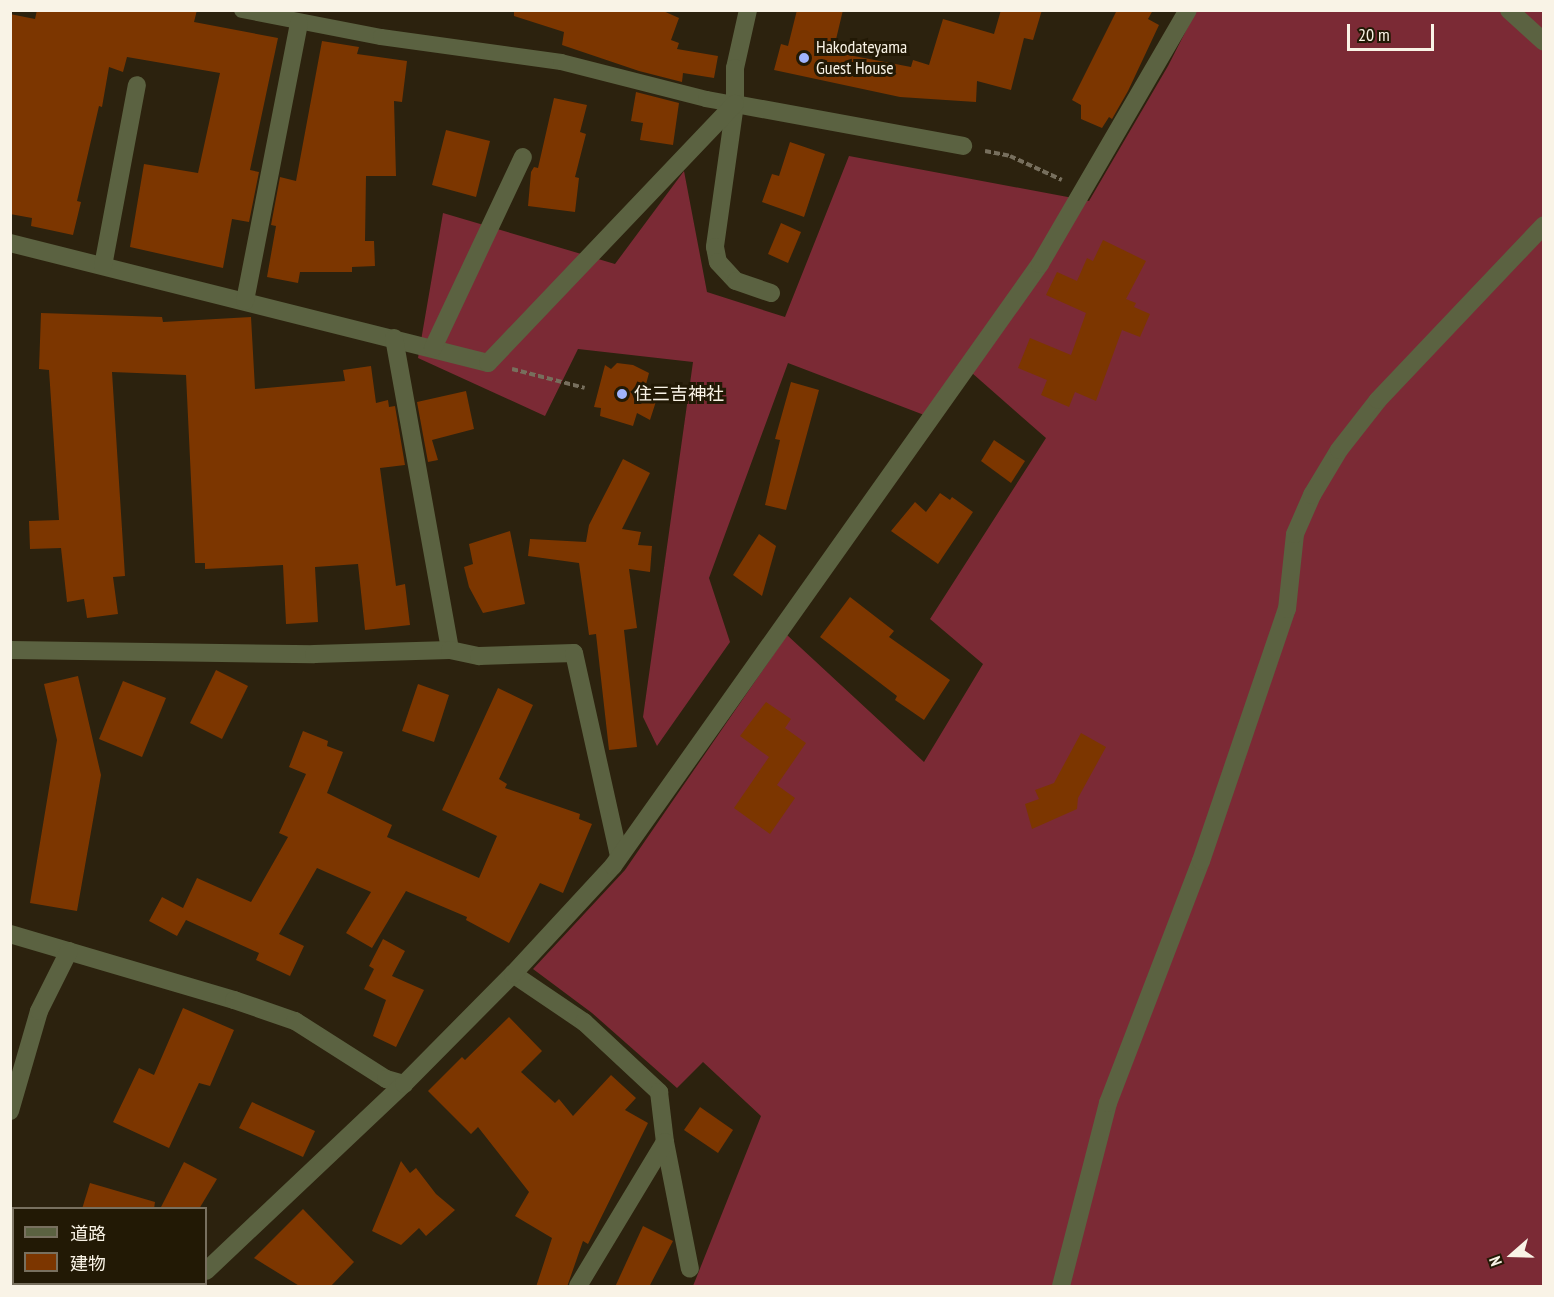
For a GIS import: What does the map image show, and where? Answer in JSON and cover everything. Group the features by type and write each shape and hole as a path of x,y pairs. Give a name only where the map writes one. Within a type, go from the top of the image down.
{"street":[{"path":"748,10 735,68 735,104 715,247 718,262 736,281 771,293"},
{"path":"207,1270 404,1084 513,974 619,856 1040,264 1188,10"},
{"path":"1509,10 1544,42"},
{"path":"245,301 299,23"},
{"path":"103,266 137,85"},
{"path":"735,104 963,147"},
{"path":"10,243 488,363 735,104"},
{"path":"433,348 524,158"},
{"path":"1061,1287 1108,1103 1200,861 1287,609 1295,534 1312,495 1339,450 1378,400 1544,225"},
{"path":"394,338 450,650"},
{"path":"10,650 314,654 450,650 478,656 574,653 619,856"},
{"path":"10,934 295,1021 386,1079 404,1084"},
{"path":"10,1111 39,1011 69,951"},
{"path":"513,974 584,1022 659,1092 665,1142 690,1269"},
{"path":"578,1287 665,1142"}],"lane":[{"path":"242,10 299,23 381,37 561,62 706,99 735,104"}],"path":[{"path":"963,147 1010,156 1084,190"},
{"path":"488,363 585,388"}],"shaded area":[{"path":"1196,11 1543,11 1543,1286 693,1286 761,1116 703,1062 677,1088 592,1013 533,969 625,870 787,635 924,762 983,664 930,619 1046,438 972,373 932,418 788,363 709,578 730,642 657,746 643,717 693,362 578,349 545,416 418,358 443,213 615,264 684,171 707,292 785,317 849,156 1089,201 1168,66"}],"building":[{"path":"37,10 197,10 194,22 278,38 250,170 259,172 249,222 232,219 223,268 130,247 144,164 198,173 220,73 127,57 123,72 109,67 102,107 99,106 77,201 81,202 73,235 31,226 32,218 10,214 10,14 35,19"},
{"path":"514,10 661,10 679,18 671,40 679,43 677,49 718,56 714,78 683,73 682,82 639,71 562,45 564,32 514,16"},
{"path":"797,10 843,10 833,52 911,67 913,60 929,65 943,19 994,34 1001,10 1042,10 1033,40 1024,38 1011,90 977,81 976,102 900,97 774,70 781,44 788,46"},
{"path":"1117,10 1153,10 1148,19 1159,25 1128,91 1112,119 1109,117 1102,128 1081,119 1081,105 1072,100"},
{"path":"322,41 359,47 357,54 407,61 402,102 394,101 396,176 366,176 365,241 374,241 375,266 352,267 352,272 300,272 298,283 267,277 276,226 271,225 280,177 296,181"},
{"path":"636,92 679,103 673,145 640,140 643,123 631,121"},
{"path":"554,98 587,105 580,132 586,134 575,177 579,178 575,212 528,206 531,172 534,167 538,168"},
{"path":"446,130 490,141 476,197 432,185"},
{"path":"790,142 825,154 804,217 762,202 772,174 779,176"},
{"path":"781,223 801,232 788,263 768,254"},
{"path":"1103,240 1146,261 1126,299 1136,303 1134,307 1150,314 1140,337 1122,330 1096,401 1075,392 1069,407 1041,395 1047,380 1018,368 1030,338 1071,355 1086,313 1046,295 1057,272 1077,281 1087,258 1093,261"},
{"path":"41,313 162,317 163,322 251,317 255,389 345,381 343,370 371,366 376,403 388,400 389,407 395,406 405,465 380,468 396,586 405,584 410,625 365,630 358,564 315,567 318,622 286,624 283,565 205,569 205,563 195,563 186,375 112,372 125,576 113,577 118,614 87,618 84,599 67,602 61,548 30,549 29,521 59,520 49,370 39,369"},
{"path":"617,363 633,365 649,373 645,388 659,392 650,420 637,413 633,426 600,416 601,408 594,407 605,365 611,369"},
{"path":"791,382 819,390 786,510 765,505 780,440 775,439"},
{"path":"466,391 474,429 432,440 438,460 428,462 417,402"},
{"path":"994,440 1025,461 1011,483 981,461"},
{"path":"623,459 650,473 622,529 641,532 638,545 652,546 650,572 629,569 637,628 624,630 637,747 609,750 596,634 589,635 579,563 528,556 530,539 586,542 589,525"},
{"path":"940,493 950,500 952,497 973,512 938,564 891,531 915,502 926,512"},
{"path":"510,531 525,604 483,613 469,587 464,567 473,564 469,544"},
{"path":"759,534 776,546 762,596 733,575"},
{"path":"850,597 894,631 889,637 950,680 924,720 895,700 897,696 820,637"},
{"path":"216,670 248,686 222,739 190,723"},
{"path":"78,676 101,775 77,911 30,903 57,740 44,684"},
{"path":"123,681 166,698 142,757 99,739"},
{"path":"418,684 449,695 434,742 402,731"},
{"path":"498,688 533,705 499,779 507,784 505,788 580,814 579,819 592,824 563,893 540,883 509,943 466,920 467,917 406,891 372,948 346,933 371,892 317,868 279,934 304,946 290,976 256,960 259,953 186,920 177,936 149,921 162,897 183,908 197,878 251,902 288,837 279,833 306,774 289,767 303,731 328,741 327,746 343,752 327,793 392,825 387,837 479,878 497,836 442,810"},
{"path":"766,702 791,719 785,728 806,743 777,785 795,798 770,834 734,808 769,757 740,736"},
{"path":"1081,733 1106,747 1078,798 1077,809 1032,829 1025,804 1039,799 1035,790 1054,783"},
{"path":"383,939 405,951 392,976 424,990 396,1047 373,1036 386,1000 364,989 374,969 369,966"},
{"path":"183,1008 234,1030 210,1086 199,1083 169,1148 113,1122 139,1068 154,1075"},
{"path":"509,1017 542,1051 521,1072 555,1103 559,1099 573,1116 611,1075 636,1098 625,1110 648,1123 588,1244 583,1241 567,1287 536,1287 552,1238 515,1216 529,1192 478,1127 471,1134 428,1091 462,1057 465,1060"},
{"path":"252,1102 315,1131 303,1157 239,1128"},
{"path":"700,1107 733,1130 718,1153 684,1130"},
{"path":"401,1161 410,1173 416,1168 436,1194 455,1210 426,1236 419,1228 401,1245 372,1231"},
{"path":"184,1162 217,1179 200,1207 161,1207"},
{"path":"90,1183 155,1202 154,1207 83,1207"},
{"path":"303,1209 354,1262 330,1287 301,1287 254,1258"},
{"path":"643,1226 673,1241 649,1287 615,1287"}],"place":[{"name":"Hakodateyama Guest House","path":"804,58"},
{"name":"住三吉神社","path":"622,394"}]}
